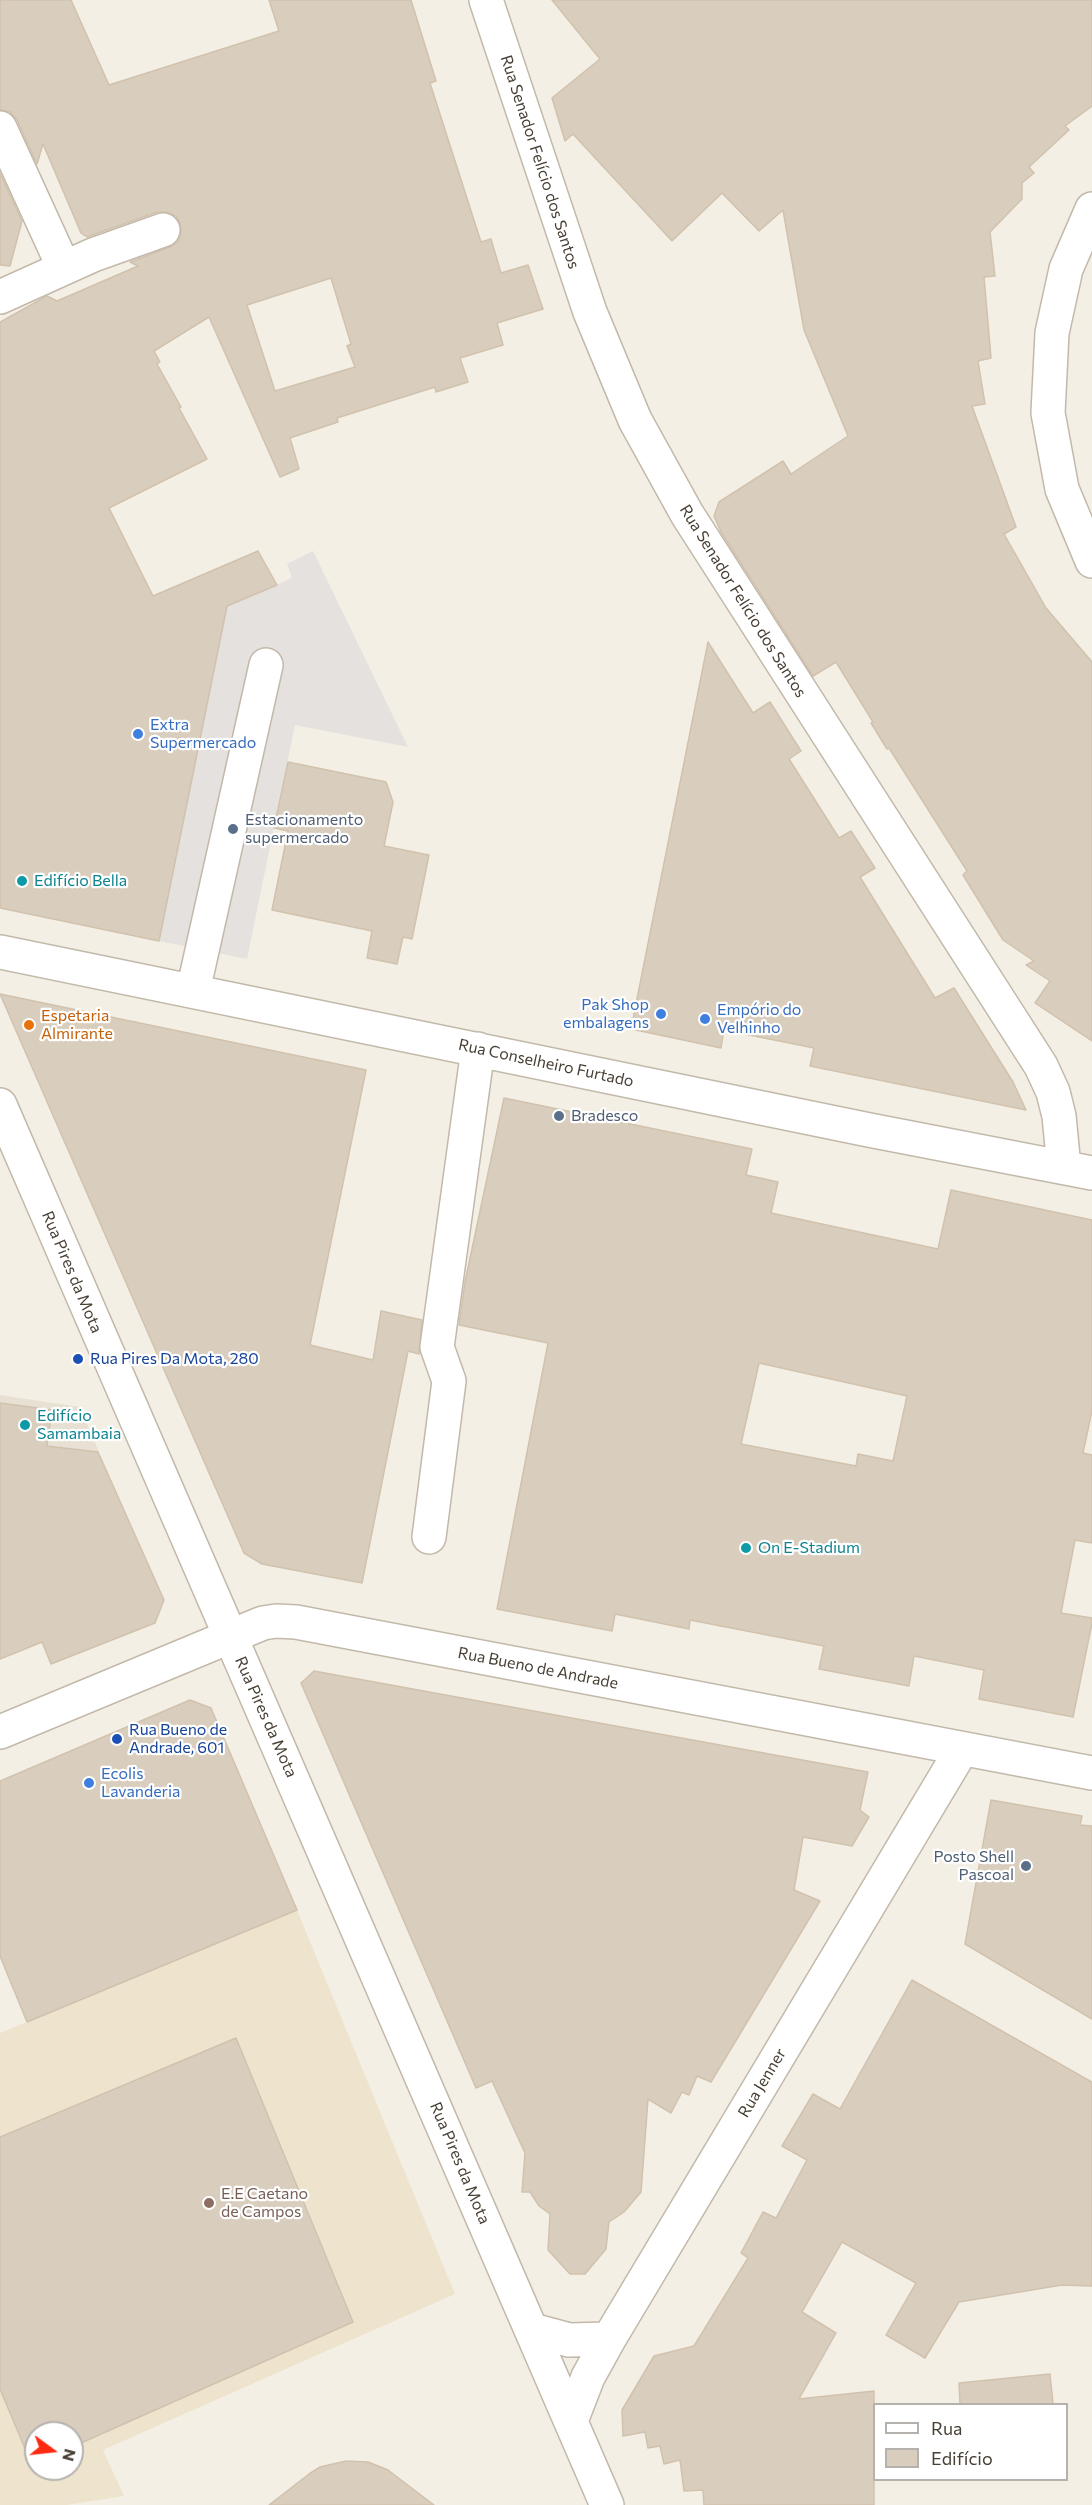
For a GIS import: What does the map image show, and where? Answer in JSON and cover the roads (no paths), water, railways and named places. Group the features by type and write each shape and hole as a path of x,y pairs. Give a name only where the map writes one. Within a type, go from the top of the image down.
{"street":[{"name":"Rua Senador Felício dos Santos","path":"486,0 590,312 635,420 687,514 1041,1066 1053,1092 1078,1170"},
{"path":"0,128 64,268"},
{"path":"1092,209 1066,269 1052,333 1048,413 1062,489 1092,561"},
{"path":"0,297 64,268 163,230"},
{"path":"193,991 266,665"},
{"name":"Rua Conselheiro Furtado","path":"0,952 1078,1170"},
{"path":"429,1537 449,1381 437,1347 478,1049"},
{"name":"Rua Pires da Mota","path":"0,1105 607,2505"},
{"name":"Rua Bueno de Andrade","path":"0,1732 229,1636 263,1623 276,1621 296,1622 1092,1773"},
{"name":"Rua Jenner","path":"571,2421 588,2377 609,2339 962,1749"},
{"path":"532,2330 569,2340 609,2339"}],"place":[{"name":"Extra Supermercado","path":"138,734"},
{"name":"Estacionamento supermercado","path":"233,829"},
{"name":"Edifício Bella","path":"22,881"},
{"name":"Pak Shop embalagens","path":"661,1014"},
{"name":"Empório do Velhinho","path":"705,1019"},
{"name":"Espetaria Almirante","path":"29,1025"},
{"name":"Bradesco","path":"559,1116"},
{"name":"Rua Pires Da Mota, 280","path":"78,1359"},
{"name":"Edifício Samambaia","path":"25,1425"},
{"name":"On E-Stadium","path":"746,1548"},
{"name":"Rua Bueno de Andrade, 601","path":"117,1739"},
{"name":"Ecolis Lavanderia","path":"89,1783"},
{"name":"Posto Shell Pascoal","path":"1026,1866"},
{"name":"E.E Caetano de Campos","path":"209,2203"}]}
